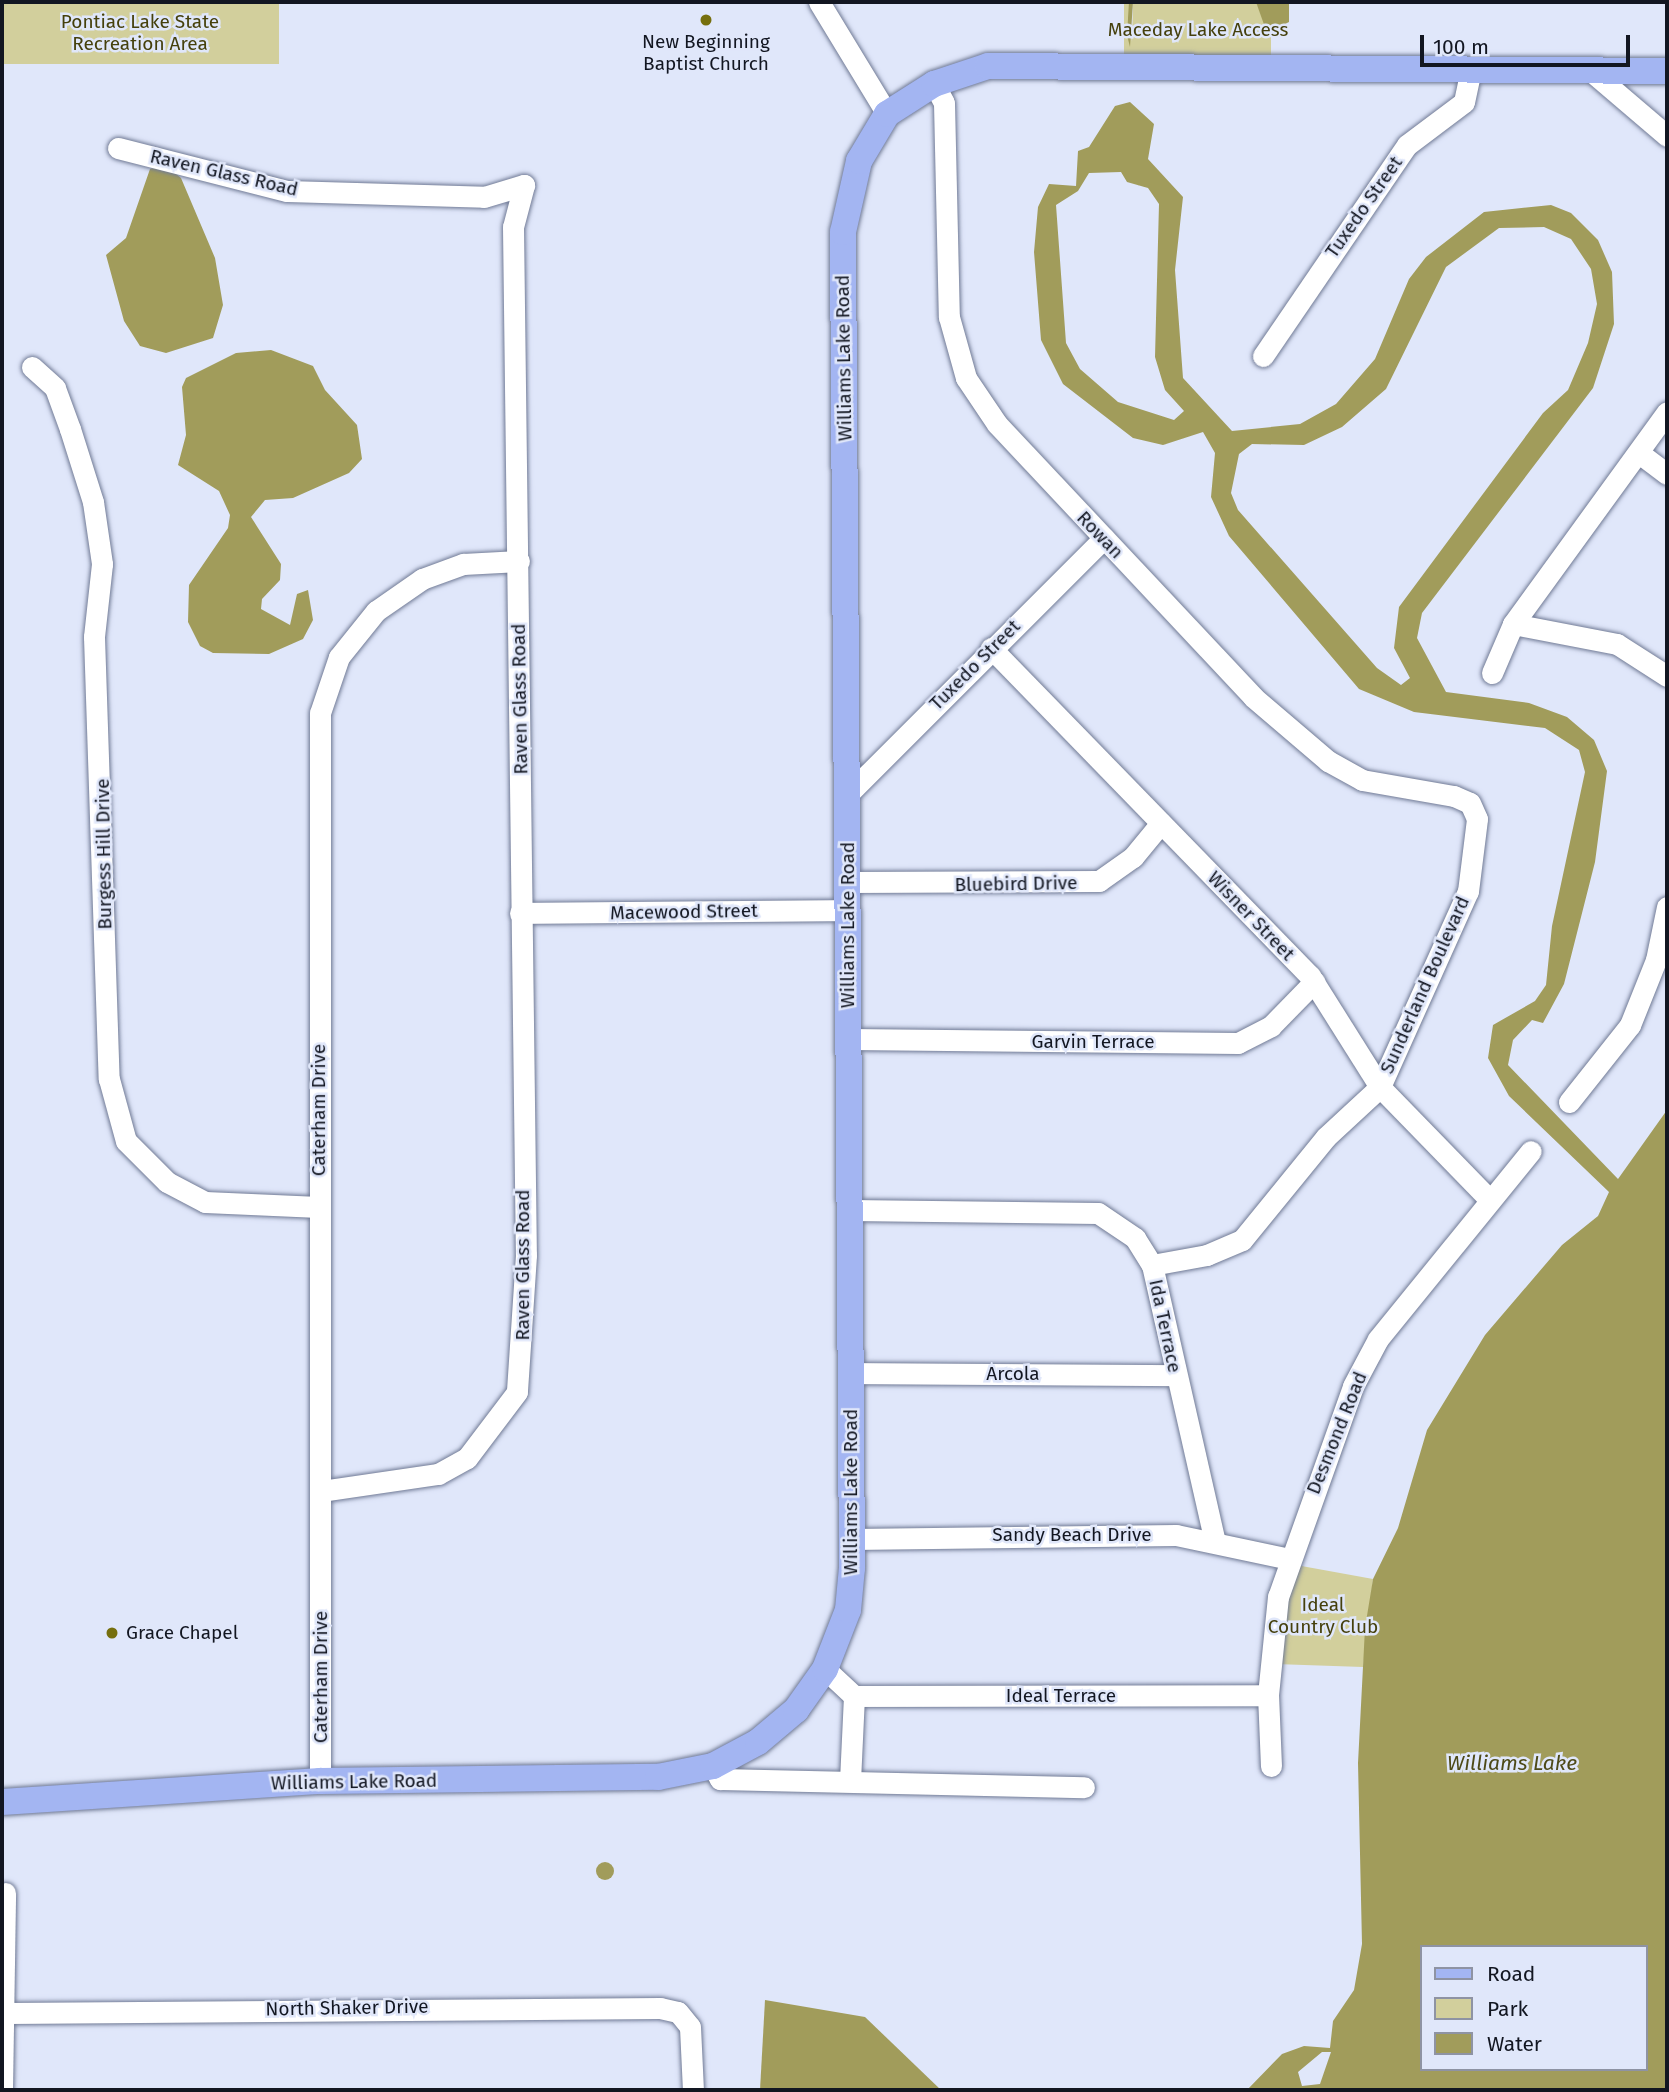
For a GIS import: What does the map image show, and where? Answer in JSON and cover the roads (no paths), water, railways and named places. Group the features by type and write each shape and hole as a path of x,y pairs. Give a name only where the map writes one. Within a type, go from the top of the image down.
{"main road":[{"name":"Williams Lake Road","path":"2,1802 320,1781 658,1777 713,1766 758,1742 796,1710 825,1670 848,1610 852,1539 843,232 859,161 887,114 934,85 988,66 1667,71"}],"street":[{"path":"819,2 887,114"},
{"name":"Tuxedo Street","path":"1264,356 1407,145 1464,102 1471,70"},
{"path":"1591,71 1667,136"},
{"name":"Rowan","path":"934,85 944,103 948,317 966,378 997,425 1253,696 1328,761 1362,780 1470,803 1478,835"},
{"name":"Raven Glass Road","path":"118,148 287,191 484,197 524,186 513,227 526,1255 517,1392 467,1458 438,1474 322,1491"},
{"name":"Burgess Hill Drive","path":"32,368 55,388 70,429 93,502 102,564 94,637 109,1079 126,1141 167,1182 205,1202 319,1208"},
{"path":"1492,673 1513,624 1667,412"},
{"path":"1639,453 1667,474"},
{"name":"Tuxedo Street","path":"848,794 991,648 1104,538"},
{"name":"Caterham Drive","path":"320,1781 320,713 339,657 376,611 422,579 463,564 519,561"},
{"path":"1513,624 1617,644 1667,676"},
{"name":"Wisner Street","path":"991,648 1314,982 1380,1087 1490,1200"},
{"name":"Bluebird Drive","path":"848,882 1099,881 1133,857 1161,823"},
{"name":"Sunderland Boulevard","path":"1152,1265 1207,1255 1242,1240 1326,1137 1380,1087 1468,891 1478,835"},
{"path":"1569,1102 1615,1048 1642,1001 1666,903"},
{"name":"Macewood Street","path":"520,913 848,910"},
{"name":"Garvin Terrace","path":"849,1040 1238,1042 1271,1026 1314,982"},
{"name":"Desmond Road","path":"1271,1766 1268,1695 1278,1597 1353,1386 1378,1339 1531,1151"},
{"name":"Ida Terrace","path":"850,1210 1098,1213 1135,1238 1152,1265 1214,1539"},
{"name":"Arcola","path":"851,1373 1176,1375"},
{"name":"Sandy Beach Drive","path":"852,1539 1100,1532 1214,1539 1290,1559"},
{"path":"825,1670 854,1696 850,1781"},
{"name":"Ideal Terrace","path":"854,1696 1268,1695"},
{"path":"713,1766 720,1779 1084,1787"},
{"path":"2,2090 7,2013 5,1893"},
{"name":"North Shaker Drive","path":"7,2013 660,2008 684,2016 693,2090"}],"water":[{"path":"1129,2 1133,2 1130,47 1127,35"},
{"path":"1256,2 1289,2 1289,22 1267,33"},
{"name":"Williams Lake","path":"1130,102 1154,124 1148,159 1183,197 1175,270 1183,378 1232,431 1300,424 1336,404 1375,359 1409,279 1426,257 1484,212 1551,205 1571,213 1598,240 1612,272 1614,324 1593,388 1422,613 1417,638 1446,692 1529,703 1567,717 1594,740 1607,771 1595,862 1564,984 1543,1023 1532,1020 1513,1040 1508,1065 1618,1179 1667,1110 1667,2090 1247,2090 1282,2054 1304,2046 1330,2048 1333,2021 1354,1990 1362,1944 1358,1763 1365,1628 1373,1579 1398,1528 1427,1430 1485,1335 1562,1245 1598,1216 1609,1192 1509,1096 1488,1058 1493,1025 1535,1001 1546,985 1552,926 1585,772 1579,750 1545,728 1414,712 1359,689 1229,536 1211,497 1215,453 1203,432 1163,445 1133,438 1063,384 1041,340 1034,252 1038,207 1049,184 1076,186 1078,151 1089,147 1115,106","holes":["1121,172 1127,182 1148,188 1159,204 1155,357 1165,390 1184,411 1174,420 1118,402 1080,369 1066,343 1056,205 1078,191 1089,173","1544,227 1571,239 1591,269 1597,304 1588,343 1568,390 1543,413 1399,607 1394,648 1410,678 1401,685 1377,668 1238,510 1231,493 1239,454 1252,444 1304,445 1342,427 1386,389 1446,267 1499,228","1322,2052 1331,2052 1320,2084 1302,2086 1298,2072"]},
{"path":"165,164 181,178 215,258 223,305 213,338 166,353 140,346 124,321 106,255 126,238 150,169"},
{"path":"271,350 313,366 325,390 357,425 362,459 349,473 293,498 265,500 251,517 281,564 280,580 262,599 261,609 290,625 297,594 308,590 313,620 303,639 269,654 213,653 200,646 188,622 189,585 228,528 230,515 219,491 178,465 186,435 182,387 186,378 236,353"},
{"path":"601,1862 609,1862 614,1871 612,1878 601,1880 596,1875 596,1867"},
{"path":"765,2000 865,2017 941,2090 760,2090"}],"place":[{"name":"New Beginning Baptist Church","path":"706,20"},
{"name":"Grace Chapel","path":"112,1633"}],"park label":[{"name":"Maceday Lake Access","path":"1198,30"},
{"name":"Pontiac Lake State Recreation Area","path":"140,33"},
{"name":"Ideal Country Club","path":"1323,1616"}]}
